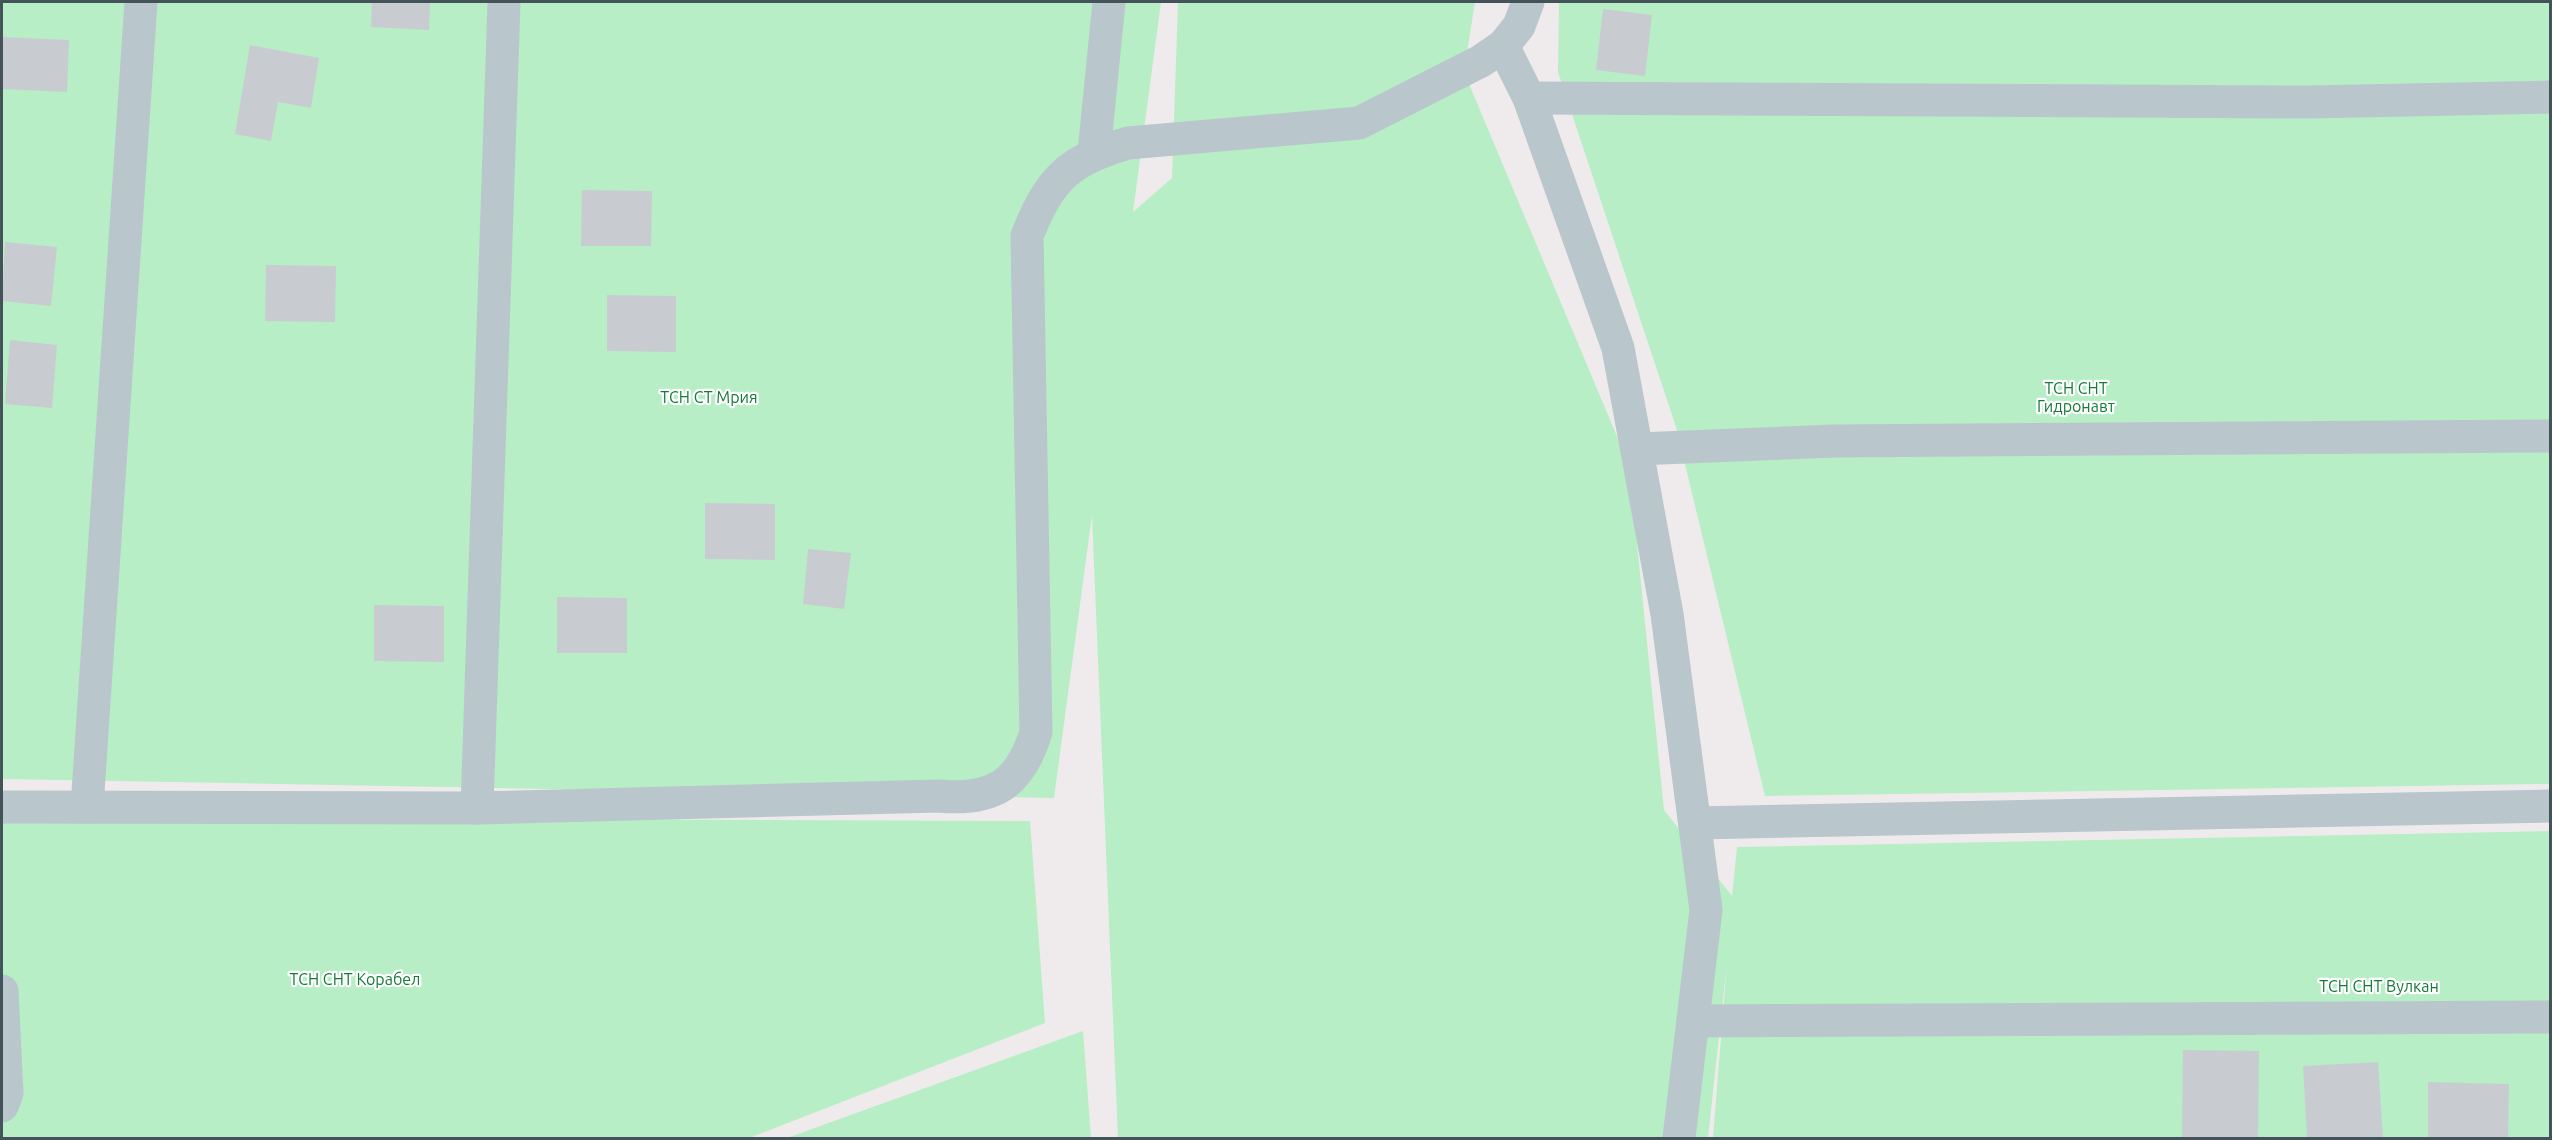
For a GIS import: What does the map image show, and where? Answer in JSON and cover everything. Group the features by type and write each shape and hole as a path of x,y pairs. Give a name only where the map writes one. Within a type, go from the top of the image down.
{"street":[{"path":"87,807 141,2"},
{"path":"477,808 504,2"},
{"path":"1094,153 1109,2"},
{"path":"2,807 477,808 939,796 965,798 990,792 1013,777 1028,757 1036,732 1027,236 1041,202 1063,174 1094,153 1128,143 1359,123 1481,61 1503,46 1519,26 1528,2"},
{"path":"1503,46 1529,98 1618,348 1667,614 1706,910 1679,1138"},
{"path":"1529,98 2310,102 2550,97"},
{"path":"1637,449 1835,441 2550,436"},
{"path":"1695,823 2550,806"},
{"path":"2,991 7,1093 2,1107"},
{"path":"1693,1022 2550,1017"}],"green space":[{"path":"2,2 1161,2 1133,212 1172,178 1178,2 1475,2 1464,72 1629,465 1664,810 1732,896 1737,847 2550,831 2550,1138 1713,1138 1727,963 1708,1138 1118,1138 1092,515 1054,798 2,779"},
{"name":"ТСН СНТ Гидронавт","path":"1559,2 2550,2 2550,784 1765,796 1676,427 1558,72"},
{"name":"ТСН СНТ Корабел","path":"2,817 1030,821 1045,1023 749,1138 2,1138"},
{"path":"1083,1031 1091,1138 787,1138"}],"building":[{"path":"372,2 430,2 429,30 371,27"},
{"path":"1603,9 1652,15 1645,76 1596,70"},
{"path":"2,37 69,40 67,92 2,89"},
{"path":"250,45 319,58 311,108 278,102 271,141 235,134"},
{"path":"582,190 652,191 651,246 581,246"},
{"path":"5,242 57,247 51,306 2,301"},
{"path":"266,265 336,266 335,322 265,321"},
{"path":"607,295 676,296 676,352 607,351"},
{"path":"10,340 57,345 52,408 5,404"},
{"path":"705,503 775,504 775,560 705,559"},
{"path":"808,549 851,553 844,609 803,604"},
{"path":"557,597 627,598 627,653 557,653"},
{"path":"374,605 444,606 444,662 374,661"},
{"path":"2183,1050 2259,1051 2258,1138 2182,1138"},
{"path":"2378,1062 2383,1138 2307,1138 2303,1066"},
{"path":"2428,1082 2509,1084 2508,1138 2428,1138"}],"park label":[{"name":"ТСН СТ Мрия","path":"709,397"},
{"name":"ТСН СНТ Вулкан","path":"2379,986"}]}
